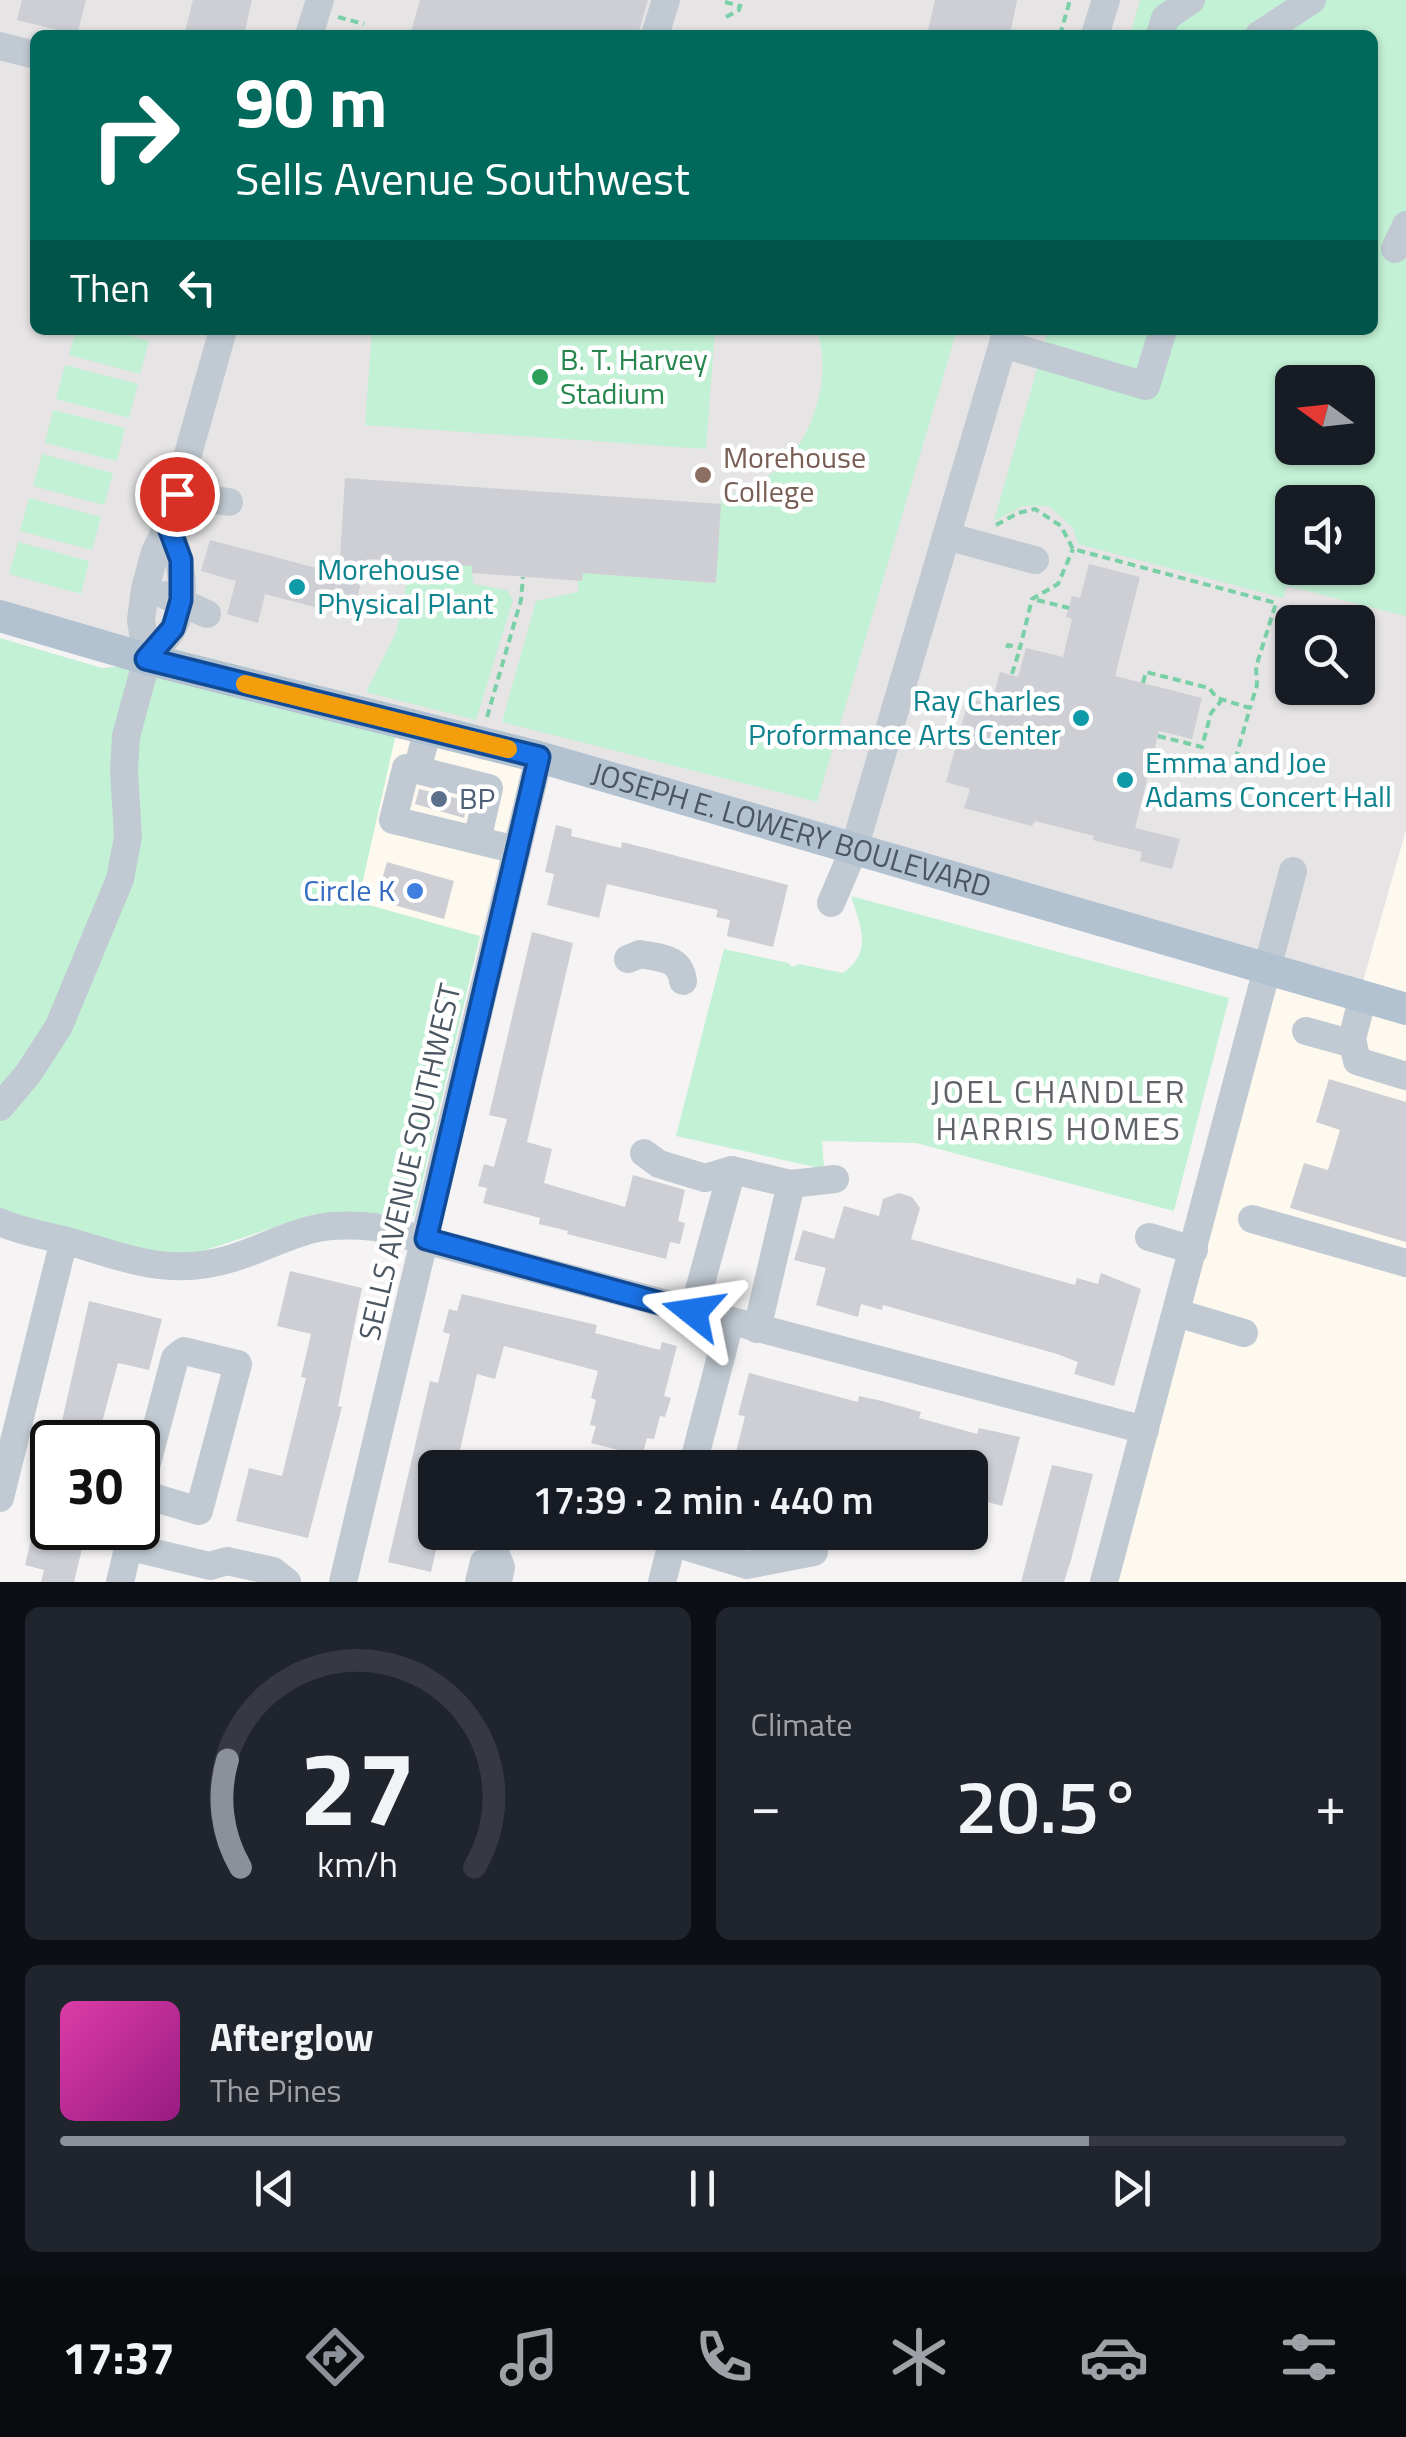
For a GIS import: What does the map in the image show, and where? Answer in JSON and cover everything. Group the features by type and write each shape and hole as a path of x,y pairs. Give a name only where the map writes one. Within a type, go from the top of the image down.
{"main road":[{"name":"JOSEPH E. LOWERY BOULEVARD","path":"0,616 146,659 539,757 1406,1009"}],"street":[{"path":"657,30 666,0"},
{"path":"1097,30 1106,0"},
{"path":"1161,30 1165,18 1192,0"},
{"path":"1267,30 1312,0"},
{"path":"313,30 329,8"},
{"path":"0,46 30,54"},
{"path":"0,1106 28,1074 59,1026 120,879 128,837 126,736 146,659 141,620 145,590 154,552 168,525 222,335"},
{"path":"831,903 854,849 1005,337 1146,386 1161,335"},
{"path":"177,494 229,502"},
{"path":"146,659 173,628 181,600 181,560 168,525"},
{"path":"946,536 1035,560"},
{"path":"145,590 181,600 207,614"},
{"path":"417,770 428,729"},
{"name":"SELLS AVENUE SOUTHWEST","path":"343,1582 539,757"},
{"path":"477,840 489,788 406,768 393,820 517,850"},
{"path":"1104,1582 1294,870"},
{"path":"628,959 640,954 676,962 683,981"},
{"path":"1363,996 1353,1044 1357,1061 1406,1076"},
{"path":"1306,1031 1353,1044"},
{"path":"693,1312 732,1170 791,1184 836,1179"},
{"path":"699,1450 791,1184"},
{"path":"1252,1219 1406,1263"},
{"path":"0,1222 140,1264 183,1269 234,1258 308,1227 343,1224 426,1239 1145,1430"},
{"path":"1149,1237 1194,1250"},
{"path":"0,1498 64,1240"},
{"path":"1177,1312 1244,1333"},
{"path":"184,1351 238,1364 199,1510 138,1497 176,1358 184,1351"},
{"path":"160,1548 210,1566 224,1580 234,1582"},
{"path":"120,1582 128,1550"},
{"path":"662,1582 671,1550"},
{"path":"708,1550 748,1565 814,1552"},
{"path":"479,1582 484,1562 496,1555 501,1568 498,1582"},
{"path":"210,1566 227,1561 273,1571 288,1582"}],"path":[{"path":"1061,30 1070,0"},
{"path":"724,2 741,3"},
{"path":"726,17 741,3"},
{"path":"329,8 364,24"},
{"path":"987,524 998,525 1018,513 1035,510 1061,526 1073,549 1276,603 1256,667 1256,685 1233,768"},
{"path":"1012,674 1032,599 1058,584 1073,549"},
{"path":"484,726 522,600 522,577"},
{"path":"1032,599 1069,608"},
{"path":"1007,648 1020,648"},
{"path":"1143,683 1146,672 1209,688 1222,700 1250,708"},
{"path":"1158,736 1202,746 1211,712 1222,700"}],"shaded area":[{"name":"Morehouse College","path":"0,0 1406,0 1406,830 1362,985 0,613"},
{"path":"1406,0 1406,1582 1092,1582 1265,975 1002,335 1378,335 1377,30"},
{"path":"396,734 522,768 480,936 358,902"}],"green space":[{"path":"1140,0 1406,0 1406,616 1375,608 1375,605 1287,586 1283,598 1078,544 1073,528 1049,506 1023,506 994,521 1047,335 1378,335 1378,30 1131,30"},
{"path":"75,335 127,335 149,341 140,374 69,355"},
{"name":"B. T. Harvey Stadium","path":"372,335 715,335 706,449 365,425"},
{"path":"817,335 956,335 817,802 502,722 536,601 578,592 583,573 716,583 721,500 778,469 801,441 817,405 823,366"},
{"path":"65,365 138,384 129,418 56,399"},
{"path":"53,410 125,428 117,461 45,443"},
{"path":"42,454 113,473 104,505 33,486"},
{"path":"29,498 101,517 92,550 20,531"},
{"path":"18,542 89,561 81,594 9,574"},
{"path":"411,562 472,566 473,584 507,590 513,600 476,720 366,692 396,633"},
{"path":"0,638 102,668 179,662 396,734 358,902 480,936 414,1216 314,1214 182,1258 0,1214"},
{"path":"851,896 1229,998 1174,1211 916,1143 822,1141 824,1169 676,1136 724,949 792,967 799,964 843,973 853,965 862,947 861,928"}],"building":[{"path":"22,0 86,0 78,30 57,30 17,20"},
{"path":"193,0 252,0 245,30 185,30"},
{"path":"420,0 648,0 639,30 411,30"},
{"path":"935,0 1017,0 1011,30 928,30"},
{"path":"345,478 721,504 716,583 583,573 582,581 472,573 472,566 367,559 352,617 265,594 258,623 227,614 236,581 201,571 210,540 339,574"},
{"name":"Ray Charles Proformance Arts Center","path":"1089,564 1140,577 1115,676 1202,698 1192,739 1159,731 1135,828 1180,839 1172,869 1140,861 1142,852 1093,840 1094,836 1035,821 1032,826 964,808 970,789 946,782 969,698 991,705 1000,672 1018,677 1026,648 1063,657 1072,619 1066,617 1072,596 1080,598"},
{"path":"419,789 468,801 464,818 415,804"},
{"path":"556,825 572,829 571,836 621,848 622,842 788,885 773,947 727,936 730,920 716,917 718,910 607,884 599,918 547,905 554,874 545,872"},
{"name":"Circle K","path":"387,862 454,881 444,919 376,900"},
{"path":"532,932 573,943 527,1142 552,1149 544,1183 625,1207 633,1175 685,1190 678,1221 685,1223 680,1244 670,1242 666,1259 567,1234 568,1231 539,1224 540,1218 483,1203 487,1188 478,1186 484,1164 494,1167 507,1119 489,1115"},
{"path":"1329,1079 1406,1102 1406,1242 1290,1208 1304,1163 1328,1170 1340,1130 1316,1122"},
{"path":"899,1193 912,1197 920,1208 911,1239 1075,1285 1077,1278 1098,1284 1101,1273 1141,1289 1114,1386 1074,1374 1078,1362 1057,1354 883,1305 882,1310 861,1304 858,1317 816,1305 826,1268 794,1260 803,1230 834,1239 844,1206 879,1216 883,1199"},
{"path":"290,1271 362,1288 338,1406 342,1407 308,1538 236,1521 249,1468 282,1476 306,1378 301,1377 311,1334 277,1326"},
{"path":"462,1294 597,1325 595,1333 660,1350 662,1342 677,1346 664,1396 671,1398 665,1417 660,1416 654,1439 647,1438 644,1450 618,1450 591,1443 596,1426 590,1425 596,1400 591,1398 598,1371 504,1346 495,1379 477,1374 460,1450 418,1450 418,1550 436,1550 431,1572 388,1562 430,1381 438,1383 450,1334 443,1332 449,1309 457,1311"},
{"path":"89,1301 162,1319 149,1370 118,1363 103,1420 62,1420"},
{"path":"749,1373 858,1402 859,1396 882,1401 921,1412 919,1418 977,1434 979,1428 1020,1437 1002,1506 988,1502 988,1450 736,1450 745,1416 738,1415"},
{"path":"1052,1465 1093,1474 1071,1560 1064,1582 1021,1582"},
{"path":"30,1544 30,1550 82,1550 74,1582 41,1582 44,1570 25,1565"}],"slow traffic":[{"path":"245,684 508,749"}],"place":[{"name":"B. T. Harvey Stadium","path":"540,377"},
{"name":"Morehouse College","path":"703,475"},
{"name":"Morehouse Physical Plant","path":"297,587"},
{"name":"Ray Charles Proformance Arts Center","path":"1081,718"},
{"name":"Emma and Joe Adams Concert Hall","path":"1125,780"},
{"name":"BP","path":"439,799"},
{"name":"Circle K","path":"415,891"}],"district":[{"name":"JOEL CHANDLER HARRIS HOMES","path":"1059,1110"}],"route":[{"path":"177,494 168,525 181,560 181,600 173,628 146,659 539,757 426,1239 693,1312"}]}
